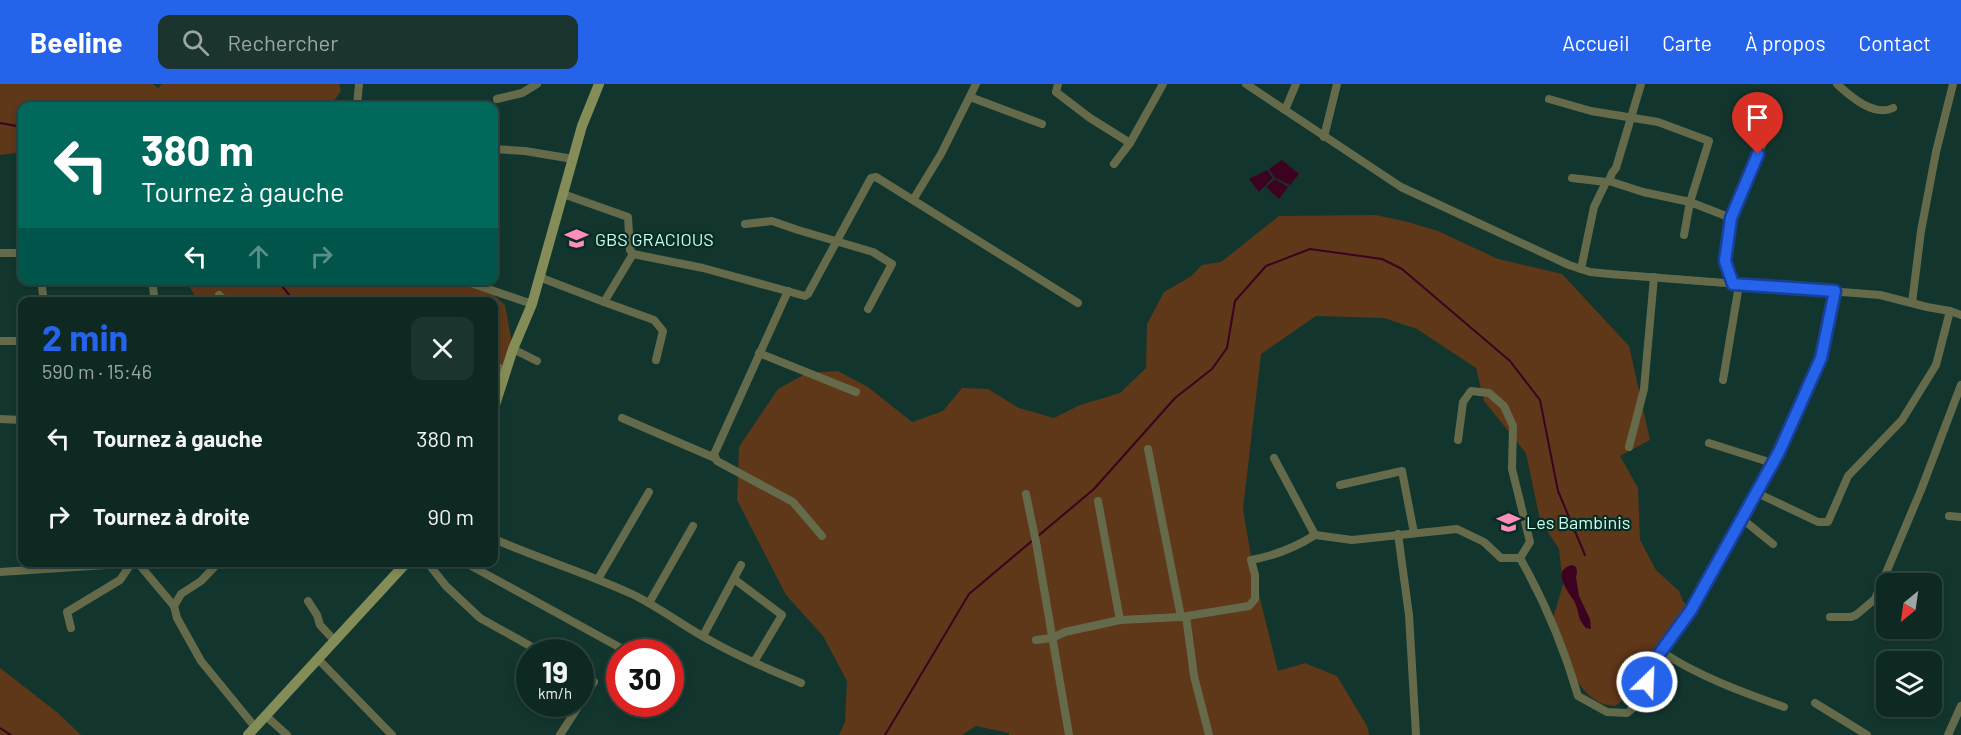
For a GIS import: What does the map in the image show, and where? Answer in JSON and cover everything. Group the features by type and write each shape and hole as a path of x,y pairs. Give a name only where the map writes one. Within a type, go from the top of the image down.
{"street":[{"path":"357,102 359,84"},
{"path":"497,99 522,93 537,84"},
{"path":"498,397 513,349 532,304 582,126 599,84"},
{"path":"913,200 941,154 976,84"},
{"path":"1058,84 1056,92 1090,118 1130,142"},
{"path":"1114,164 1130,142 1163,84"},
{"path":"1246,84 1324,137 1418,196 1581,269 1610,274 1736,285 1880,295 1961,315"},
{"path":"1285,110 1296,84"},
{"path":"1324,137 1337,84"},
{"path":"1581,269 1594,207 1616,168 1641,84"},
{"path":"1837,84 1856,100 1875,110 1887,111 1893,108"},
{"path":"1912,303 1921,231 1936,152 1953,84"},
{"path":"970,97 1042,124"},
{"path":"1549,99 1591,111 1658,122 1709,141 1690,202 1683,235"},
{"path":"1723,380 1727,367 1736,285 1725,261 1731,218 1765,139"},
{"path":"498,149 573,159"},
{"path":"563,194 628,217 630,250 633,254 703,268 802,296 807,295 872,177 876,177 1078,303"},
{"path":"1572,177 1607,181 1643,192 1690,202 1731,218"},
{"path":"745,224 772,221 873,252 892,264 868,309"},
{"path":"0,254 18,252"},
{"path":"604,302 633,254"},
{"path":"539,277 654,320 663,331 656,360"},
{"path":"1629,447 1644,389 1654,277"},
{"path":"477,285 532,304"},
{"path":"715,458 716,450 788,291"},
{"path":"1521,558 1538,589 1570,667 1578,696 1607,712 1627,713 1643,700 1652,664 1691,610 1772,463 1821,358 1835,291"},
{"path":"1755,492 1818,522 1828,522 1848,476 1902,420 1936,365 1950,311"},
{"path":"0,341 18,341"},
{"path":"513,349 537,361"},
{"path":"759,353 856,392"},
{"path":"498,368 507,371"},
{"path":"1830,617 1856,615 1875,599 1921,490 1961,385"},
{"path":"1458,440 1463,402 1471,391 1489,393 1504,406 1513,426 1512,470 1530,542 1521,558"},
{"path":"622,418 715,458 793,502 822,536"},
{"path":"0,419 18,420"},
{"path":"1709,442 1772,463"},
{"path":"1148,449 1194,676 1209,735"},
{"path":"1274,458 1315,535"},
{"path":"1340,485 1402,471 1414,533"},
{"path":"598,579 649,492"},
{"path":"1026,494 1069,735"},
{"path":"1098,501 1120,620"},
{"path":"1949,516 1961,517"},
{"path":"1741,518 1773,544"},
{"path":"649,603 693,526"},
{"path":"1036,640 1120,620 1183,616 1251,604 1255,599 1255,575 1251,560 1276,553 1315,535 1352,540 1457,529 1484,542 1502,558 1521,558"},
{"path":"1398,534 1409,615 1416,735"},
{"path":"498,541 598,579 649,603 703,636 754,662 801,682"},
{"path":"703,636 741,565"},
{"path":"0,572 75,567"},
{"path":"71,628 67,612 120,580 131,567"},
{"path":"139,567 174,606 177,618 201,661 251,731 402,567"},
{"path":"174,606 181,594 201,581 214,567"},
{"path":"431,567 446,586 480,618 518,639"},
{"path":"473,567 606,640"},
{"path":"734,579 782,615 754,662"},
{"path":"308,601 320,625 335,640"},
{"path":"1662,652 1677,662 1750,695 1784,707"},
{"path":"318,659 393,735"},
{"path":"1815,704 1866,735"},
{"path":"1948,735 1961,706"},
{"path":"266,716 287,735"},
{"path":"560,735 571,717"}],"shaded area":[{"path":"0,84 153,84 158,88 162,84 339,84 341,91 333,102 18,102 18,153 0,155"},
{"path":"1282,160 1299,174 1290,185 1274,177 1269,169"},
{"path":"1267,170 1273,178 1259,192 1249,179"},
{"path":"1275,179 1288,187 1279,199 1266,187"},
{"path":"1376,215 1438,231 1498,259 1562,274 1629,346 1650,440 1620,456 1638,488 1640,540 1656,570 1679,591 1683,601 1690,609 1630,695 1615,706 1601,703 1584,689 1564,657 1551,624 1563,585 1559,549 1540,520 1526,453 1484,401 1476,368 1417,329 1384,318 1316,316 1261,354 1243,509 1254,574 1278,671 1305,663 1337,676 1367,726 1369,735 1009,735 1009,733 976,726 962,735 839,735 845,722 847,681 823,636 786,595 737,500 739,447 778,389 807,373 838,371 868,387 912,422 943,411 962,388 988,389 1019,408 1054,418 1080,405 1120,393 1146,368 1147,324 1164,292 1190,277 1202,265 1221,262 1279,216"},
{"path":"188,285 482,285 496,297 196,297"},
{"path":"498,299 505,305 513,349 498,396"},
{"path":"1572,565 1576,567 1579,596 1590,619 1591,629 1586,628 1581,621 1576,605 1563,582 1562,572"},
{"path":"0,668 58,713 81,735 0,735"}],"waterway":[{"path":"0,123 18,126"},
{"path":"1038,536 1094,489 1175,398 1212,369 1227,348 1235,301 1266,266 1310,249 1382,259 1402,269 1510,361 1540,400 1558,491 1585,555"},
{"path":"281,285 291,297"},
{"path":"885,735 969,594 1033,540"},
{"path":"0,728 11,735"}],"place":[{"name":"GBS GRACIOUS","path":"577,239"},
{"name":"Les Bambinis","path":"1508,522"}],"route":[{"path":"1647,682 1652,664 1691,610 1779,452 1821,358 1835,291 1733,284 1725,261 1731,218 1758,154"}]}
